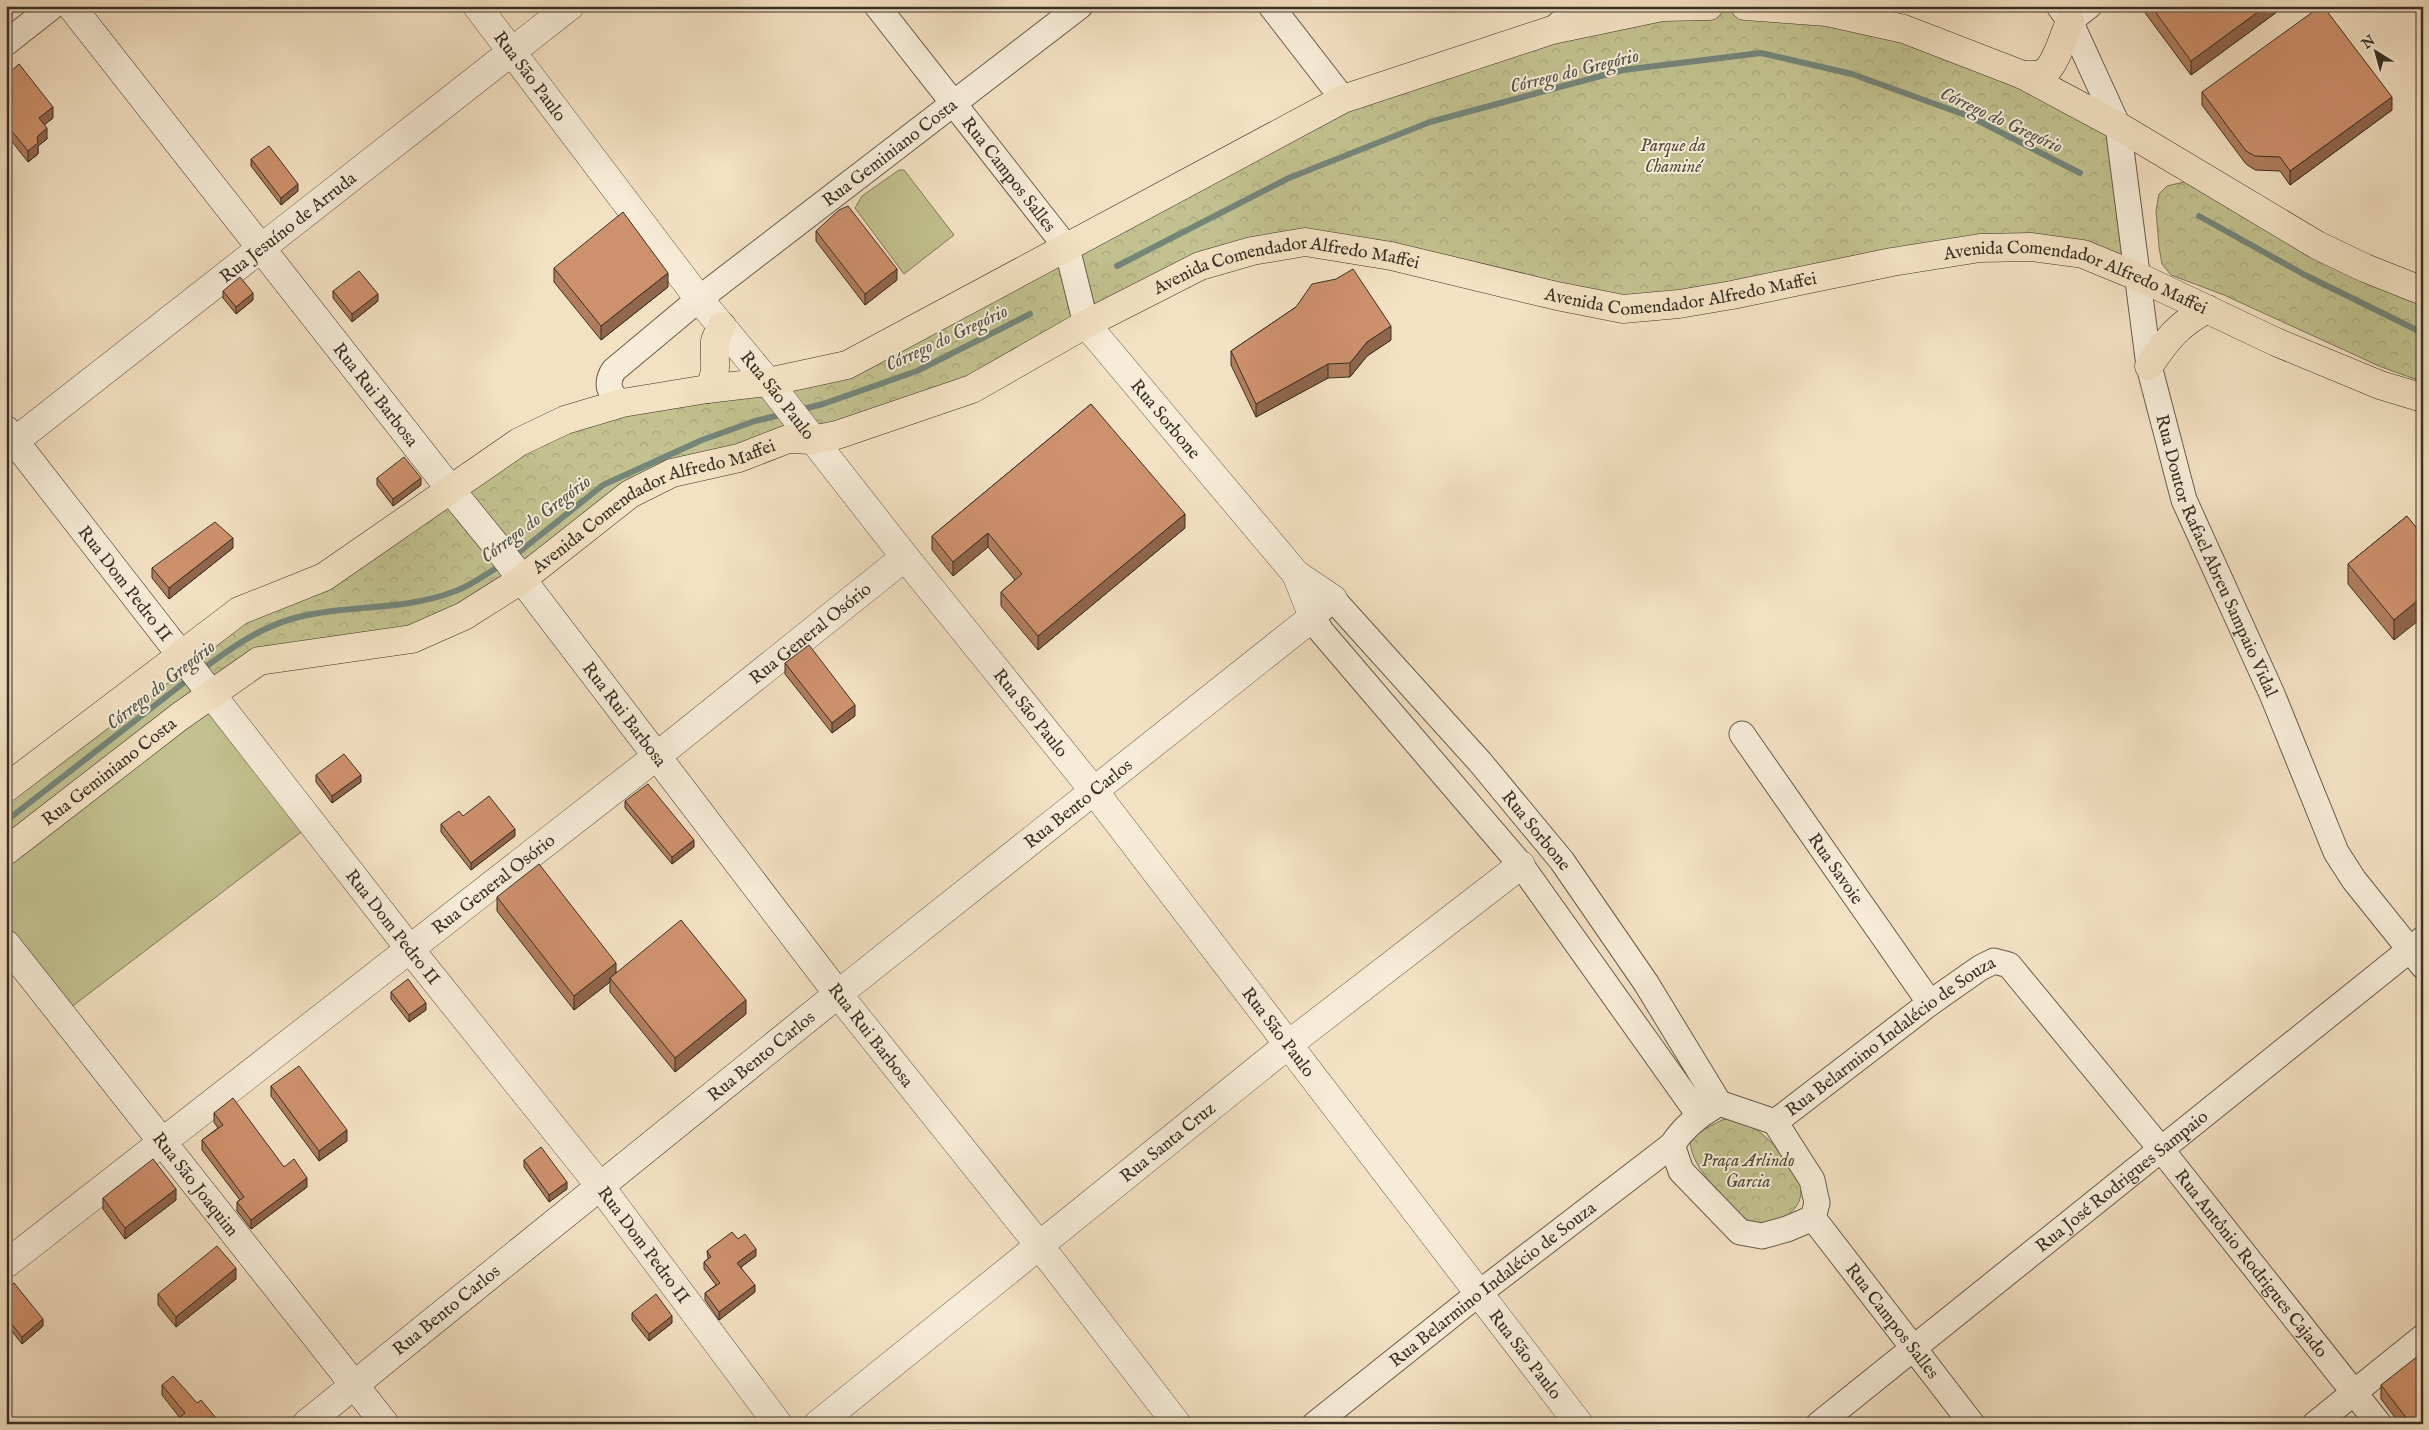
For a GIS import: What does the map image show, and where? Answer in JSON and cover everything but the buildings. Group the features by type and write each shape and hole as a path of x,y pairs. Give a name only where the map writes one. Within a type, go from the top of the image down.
{"main road":[{"path":"6,788 184,659 239,611 324,577 519,442 564,420 622,403 707,389 774,390 847,365 1342,99 1552,30 1662,7 1709,6"},
{"path":"1746,6 1828,12 1904,29 2023,75 2118,126 2317,245 2365,268 2423,291"},
{"path":"2023,75 2039,74 2047,70 2073,11"},
{"name":"Avenida Comendador Alfredo Maffei","path":"209,690 258,661 412,639 464,616 630,494 672,473 739,458 788,439 837,435 972,389 1086,324 1200,266 1252,251 1304,242 1391,256 1557,296 1623,309 1679,304 1732,296 1892,262 1980,248 2032,247 2083,254 2139,277 2302,352 2380,385 2423,398"},
{"path":"2149,366 2167,340 2186,320 2207,309"},
{"path":"707,389 713,382 717,361 715,340 722,326"},
{"name":"Rua Geminiano Costa","path":"6,851 179,717 209,690"}],"street":[{"path":"6,43 53,6"},
{"name":"Rua Rui Barbosa","path":"70,6 495,544 838,994 1039,1245 1177,1424"},
{"name":"Rua São Paulo","path":"477,6 699,299 774,390 1094,791 1579,1424"},
{"name":"Rua Jesuíno de Arruda","path":"9,440 261,250 570,6"},
{"name":"Rua Campos Salles","path":"877,6 1067,248"},
{"name":"Rua Geminiano Costa","path":"622,403 613,398 608,385 609,377 614,370 699,299 1080,6"},
{"path":"1271,6 1342,99"},
{"path":"1552,30 1582,6"},
{"name":"Rua Doutor Rafael Abreu Sampaio Vidal","path":"2073,11 2118,126 2149,366 2184,500 2272,694 2336,852 2354,880 2418,951"},
{"name":"Rua Sorbone","path":"1067,248 1086,324 1296,574 1333,598 1480,762 1562,861 1646,983 1709,1109"},
{"name":"Rua Dom Pedro II","path":"9,440 209,690 409,948 600,1186 778,1424"},
{"name":"Rua General Osório","path":"6,1264 657,756 906,557"},
{"name":"Rua Sorbone","path":"1296,574 1312,617 1321,631 1521,865 1618,1004 1709,1109"},
{"path":"1312,617 1333,598"},
{"name":"Rua Bento Carlos","path":"306,1424 838,994 1312,617"},
{"name":"Rua Savoie","path":"1742,734 1930,1003"},
{"name":"Rua Santa Cruz","path":"818,1424 1288,1044 1521,865"},
{"name":"Rua São Joaquim","path":"6,944 385,1424"},
{"name":"Rua José Rodrigues Sampaio","path":"1819,1424 2160,1148 2418,951"},
{"name":"Rua Belarmino Indalécio de Souza","path":"1775,1122 1930,1003 1980,968 1994,961 2009,965"},
{"name":"Rua Antônio Rodrigues Cajado","path":"2009,965 2160,1148 2379,1424"},
{"path":"1618,1004 1646,983"},
{"path":"1709,1109 1775,1122 1812,1180 1817,1203 1813,1218 1787,1229 1762,1236 1740,1232 1681,1171 1672,1145 1679,1134 1709,1109"},
{"name":"Rua Belarmino Indalécio de Souza","path":"1315,1424 1478,1294 1672,1145"},
{"name":"Rua Campos Salles","path":"1813,1218 1912,1349 1972,1424"},
{"path":"2315,1424 2423,1337"}],"green space":[{"name":"Parque da Chaminé","path":"1709,6 1745,6 1827,12 2118,126 2139,277 2032,247 1623,309 1391,256 1252,251 972,389 672,473 464,616 259,661 212,695 180,656 565,420 847,365 1343,99 1552,30"},
{"path":"899,170 904,170 954,235 904,274 855,208 862,196"},
{"path":"2192,180 2397,295 2423,305 2423,382 2379,366 2224,295 2171,275 2162,264 2159,247 2156,211 2159,194 2167,186"},
{"path":"180,656 205,685 6,851 6,788"},
{"path":"208,713 215,718 304,830 70,1008 6,924 6,865 200,714"},
{"name":"Praça Arlindo Garcia","path":"1724,1119 1750,1126 1757,1130 1782,1154 1795,1173 1800,1182 1800,1199 1784,1218 1767,1223 1758,1223 1745,1219 1700,1169 1691,1149 1690,1141 1699,1132"}],"waterway":[{"name":"Córrego do Gregório","path":"1117,266 1289,178 1430,122 1623,70 1761,53 1852,74 1971,117 2080,173"},
{"name":"Córrego do Gregório","path":"2199,216 2305,275 2423,333"},
{"name":"Córrego do Gregório","path":"799,410 823,404 917,371 1030,314"},
{"name":"Córrego do Gregório","path":"513,557 603,485 702,440 755,421 784,414"},
{"name":"Córrego do Gregório","path":"200,671 248,638 289,620 341,610 398,605 435,598 466,586 503,564"},
{"name":"Córrego do Gregório","path":"6,821 190,678"}]}
